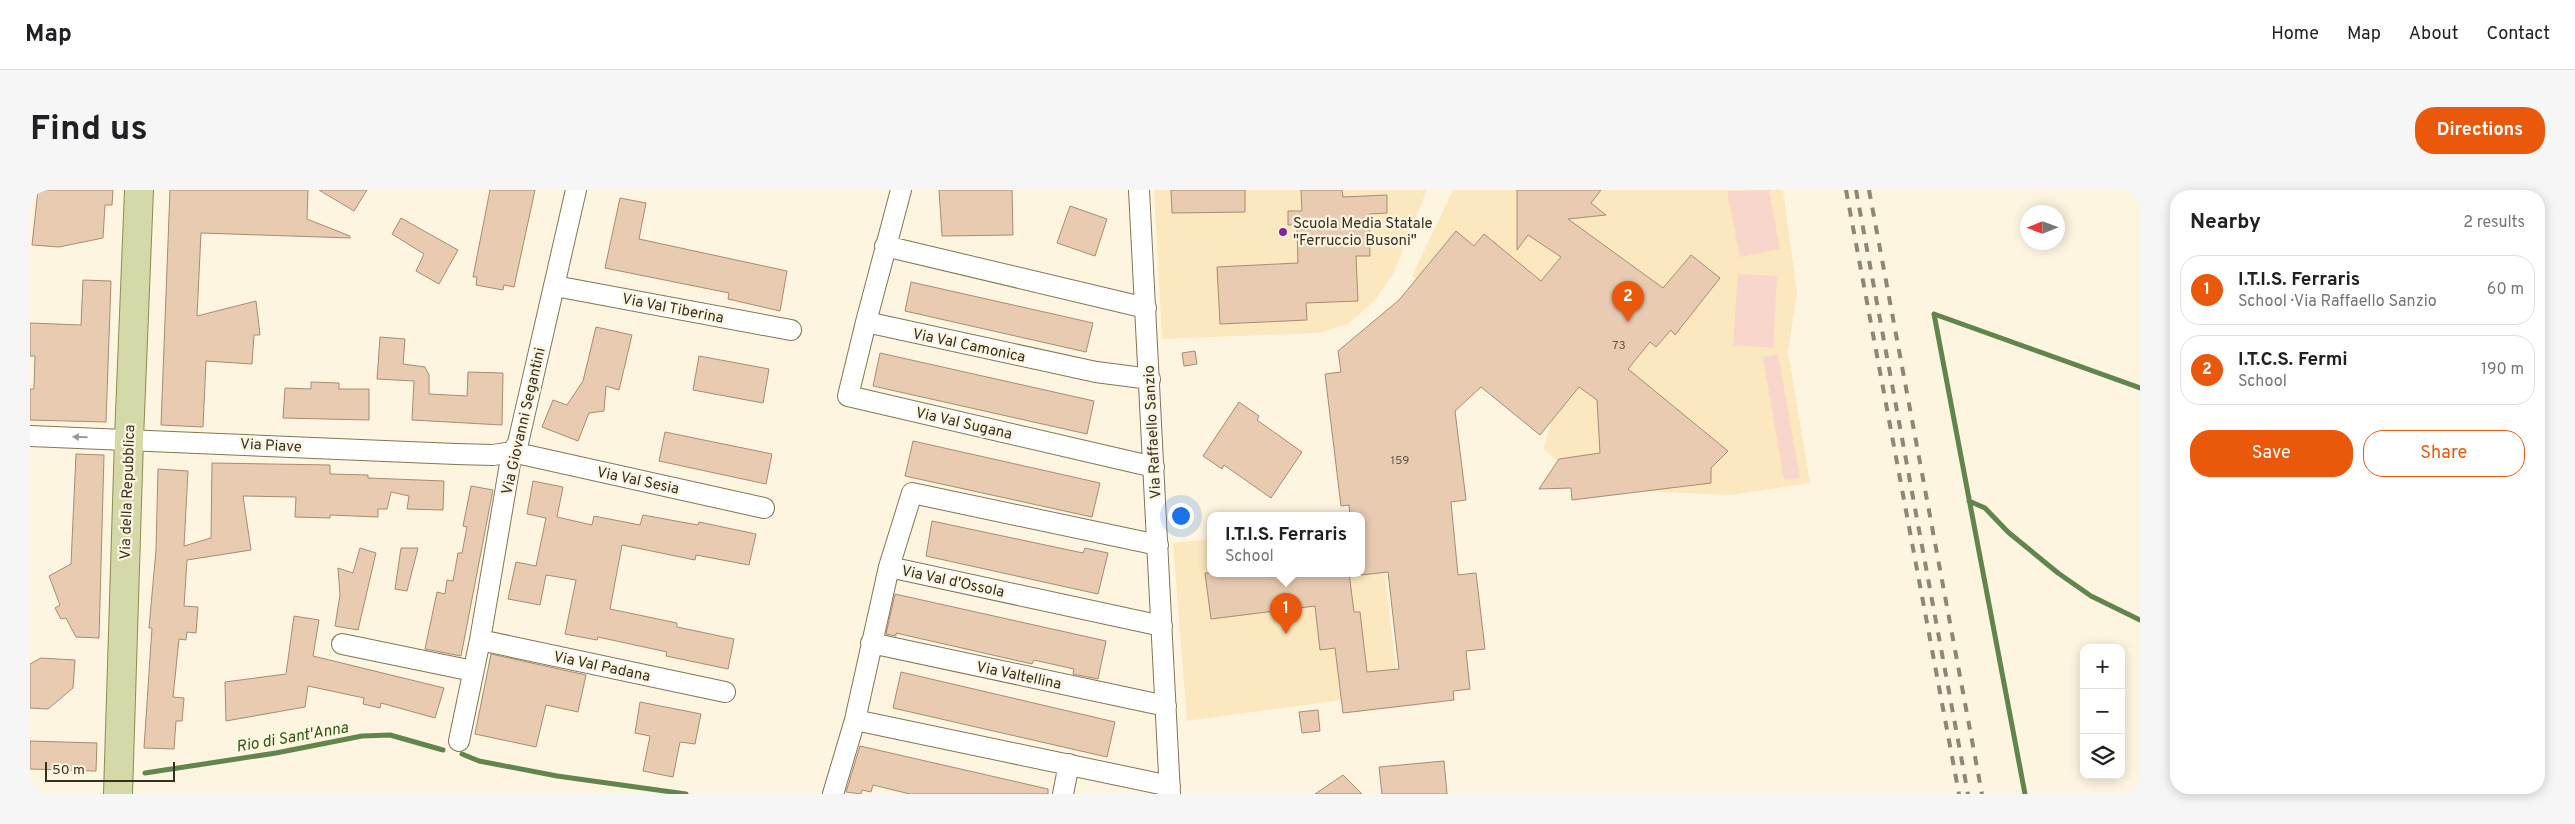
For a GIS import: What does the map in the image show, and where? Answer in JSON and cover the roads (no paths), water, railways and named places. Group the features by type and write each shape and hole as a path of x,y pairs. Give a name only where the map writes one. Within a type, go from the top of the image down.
{"main road":[{"name":"Via della Repubblica","path":"118,794 139,190"}],"street":[{"name":"Via Giovanni Segantini","path":"459,741 480,640 512,452 518,443 576,190"},
{"path":"866,322 901,190"},
{"name":"Via Raffaello Sanzio","path":"1139,190 1170,790"},
{"path":"885,246 1146,308"},
{"name":"Via Val Tiberina","path":"555,286 791,330"},
{"name":"Via Val Camonica","path":"866,322 1096,372 1150,379"},
{"name":"Via Val Sugana","path":"866,322 848,396 1154,467"},
{"name":"Via Piave","path":"30,436 456,454 493,455 512,452"},
{"name":"Via Val Sesia","path":"512,452 764,508"},
{"name":"Via Val d'Ossola","path":"1158,545 912,493 889,568 1162,626"},
{"path":"833,794 856,720 889,568"},
{"name":"Via Val Padana","path":"480,640 725,692"},
{"name":"Via Valtellina","path":"872,643 1166,706"},
{"path":"342,644 473,671"},
{"path":"856,720 1069,764 1170,790"},
{"path":"1063,794 1069,764"}],"waterway":[{"path":"1934,314 2025,794"},
{"path":"1934,314 2140,388"},
{"path":"1969,501 1985,508 2008,532 2058,573 2091,596 2140,620"},
{"name":"Rio di Sant'Anna","path":"145,773 276,753 362,736 390,735 443,750"},
{"name":"Rio di Sant'Anna","path":"462,754 479,761 557,776 686,794"}],"railway":[{"path":"1846,190 1959,794"},
{"path":"1856,190 1968,794"},
{"path":"1869,190 1982,794"}],"place":[{"name":"Scuola Media Statale \"Ferruccio Busoni\"","path":"1283,232"},
{"name":"I.T.C.S. Fermi","path":"1628,322"},
{"name":"I.T.I.S. Ferraris","path":"1286,634"}]}
